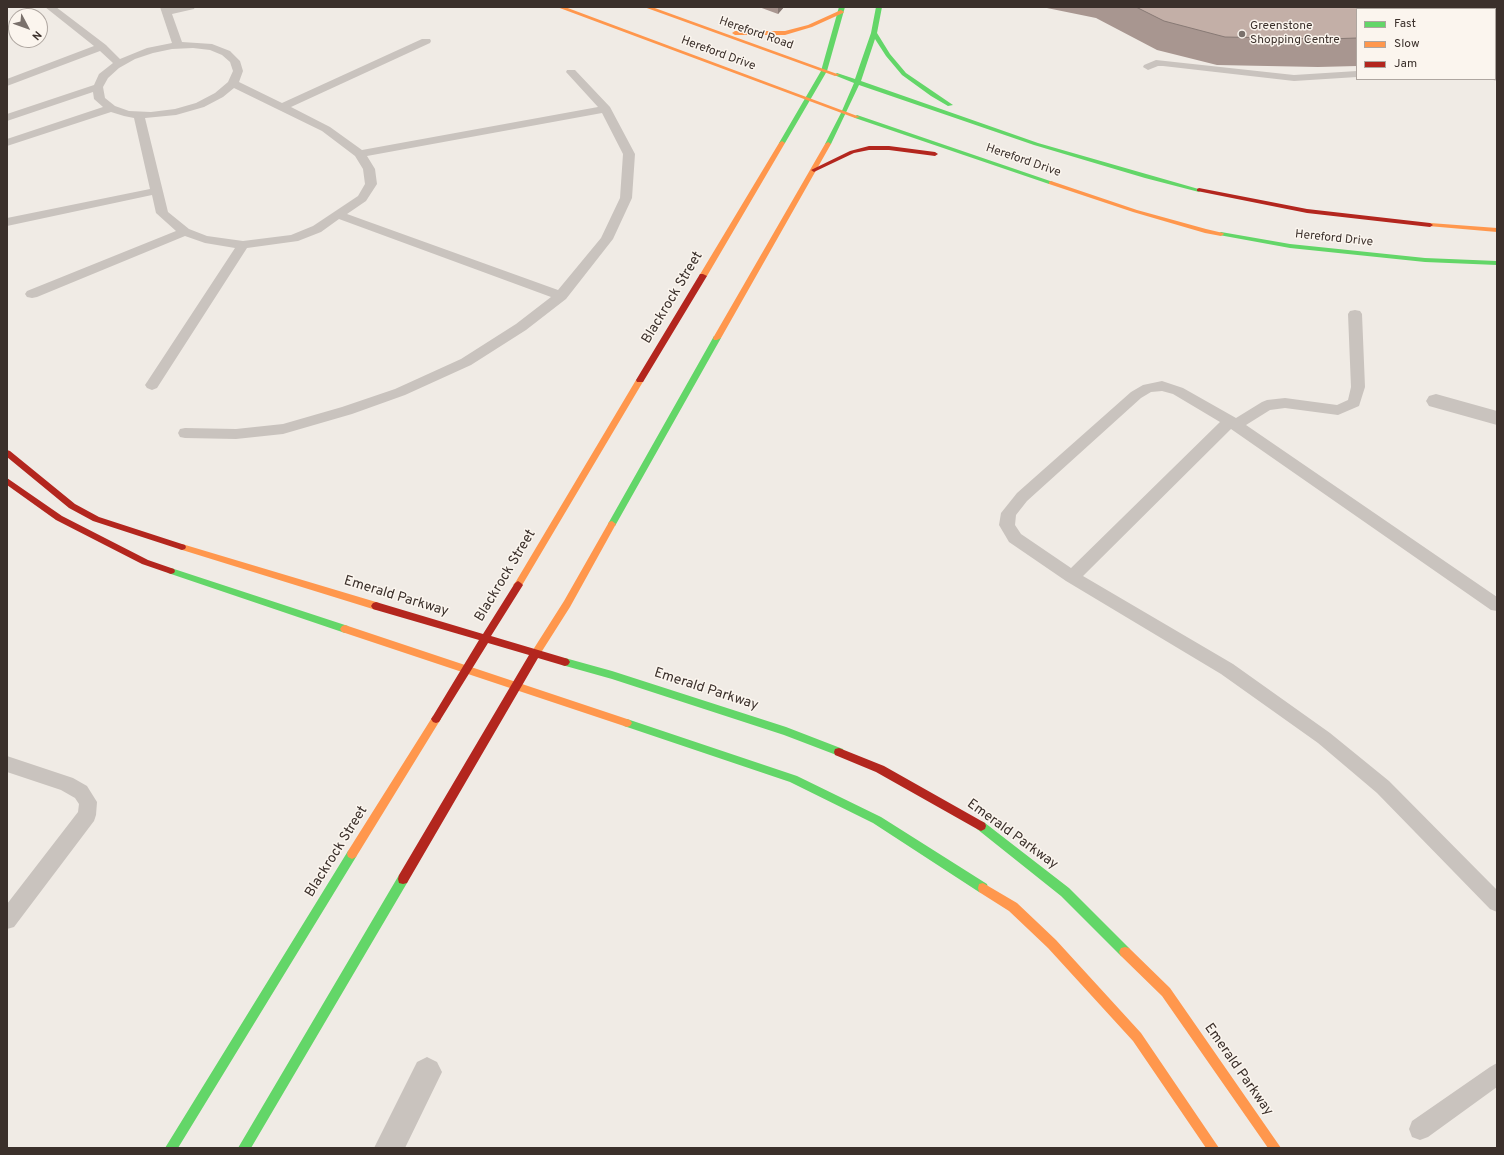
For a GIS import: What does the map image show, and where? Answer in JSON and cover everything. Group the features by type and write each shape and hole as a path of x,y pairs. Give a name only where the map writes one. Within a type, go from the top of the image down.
{"street":[{"name":"Hereford Drive","path":"560,7 844,113 1135,211 1205,231 1290,246 1426,260 1497,263"},
{"name":"Hereford Road","path":"647,7 857,83"},
{"path":"244,1148 490,733 516,685 567,604 666,426 814,170 844,113 857,83 874,33 879,7"},
{"name":"Blackrock Street","path":"171,1148 485,639 808,100 824,71 842,10"},
{"path":"714,32 760,34 785,33 810,26 842,10"},
{"path":"874,33 895,65 916,84 954,107 1036,144"},
{"name":"Hereford Drive","path":"857,83 1036,144 1147,177 1217,195 1307,211 1425,225 1497,230"},
{"path":"814,170 852,152 869,148 889,148 944,157 1071,190"},
{"path":"1436,401 1497,418"},
{"name":"Emerald Parkway","path":"7,452 72,506 96,519 177,546 485,639 612,675 786,730 880,769 975,822 1065,892 1166,992 1275,1148"},
{"path":"7,481 58,518 145,562 793,779 877,820 1013,907 1052,944 1137,1037 1213,1148"},
{"path":"389,1148 427,1072"}],"lane":[{"path":"50,7 102,47 119,63"},
{"path":"178,46 166,10 190,7"},
{"path":"282,107 426,41"},
{"path":"194,45 212,48 226,53 235,61 238,71 233,84 219,95 200,105 176,112 139,115 128,114 110,108 100,99 98,87 103,76 119,63 131,56 151,50 194,45"},
{"path":"7,83 102,47"},
{"path":"1148,66 1156,63 1163,63 1294,78 1356,74"},
{"path":"185,433 236,434 283,429 347,411 400,392 466,362 521,327 561,296 607,239 626,198 628,154 606,109 571,72"},
{"path":"139,115 162,213 185,232 205,239 242,245 265,244 294,238 317,229 362,198 371,184 369,169 360,154 326,129 233,84"},
{"path":"7,118 98,87"},
{"path":"7,143 110,108"},
{"path":"360,154 606,109"},
{"path":"7,222 156,191"},
{"path":"339,215 561,296"},
{"path":"32,294 185,232"},
{"path":"152,385 242,245"},
{"path":"1072,577 1233,423 1267,405 1285,403 1338,410 1354,403 1358,387 1355,314"},
{"path":"1495,898 1383,787 1324,738 1227,669 1072,577 1015,538 1007,525 1009,513 1022,497 1136,395 1148,388 1162,386 1178,391 1233,423 1497,605"},
{"path":"7,764 67,784 82,792 88,802 87,815 7,920"},
{"path":"1420,1129 1497,1074"}],"building":[{"path":"1136,7 1497,7 1497,33 1496,8 1356,8 1356,38 1225,37 1164,21"}],"traffic: fast":[{"path":"782,143 824,71 842,7"},
{"path":"828,144 857,83 874,33 879,7"},
{"path":"874,33 888,55 904,74 933,95 950,105"},
{"path":"837,75 1036,144 1147,177 1199,190"},
{"path":"857,117 1051,183"},
{"path":"1221,234 1290,246 1425,260 1497,263"},
{"path":"612,524 717,338"},
{"path":"171,571 345,629"},
{"path":"565,662 612,675 786,731 839,752"},
{"path":"627,723 793,779 877,820 983,888"},
{"path":"981,826 1065,892 1125,952"},
{"path":"171,1148 352,854"},
{"path":"244,1148 403,879"}],"traffic: slow":[{"path":"560,7 857,117"},
{"path":"647,7 837,75"},
{"path":"735,33 785,33 810,26 841,12"},
{"path":"703,276 782,143"},
{"path":"717,338 828,144"},
{"path":"1051,183 1135,211 1205,231 1221,234"},
{"path":"1430,225 1497,230"},
{"path":"518,585 640,380"},
{"path":"534,656 567,604 612,524"},
{"path":"182,547 376,606"},
{"path":"345,629 627,723"},
{"path":"352,854 436,719"},
{"path":"983,888 1013,907 1052,944 1137,1037 1213,1148"},
{"path":"1125,952 1166,992 1275,1148"}],"traffic: jam":[{"path":"814,170 852,152 869,148 889,148 935,154"},
{"path":"1199,190 1307,211 1430,225"},
{"path":"640,380 703,276"},
{"path":"7,453 72,506 96,519 182,547"},
{"path":"7,481 59,518 145,562 171,571"},
{"path":"436,719 518,585"},
{"path":"376,606 565,662"},
{"path":"403,879 534,656"},
{"path":"839,752 880,769 981,826"}],"place":[{"name":"Greenstone Shopping Centre","path":"1242,34"}]}
